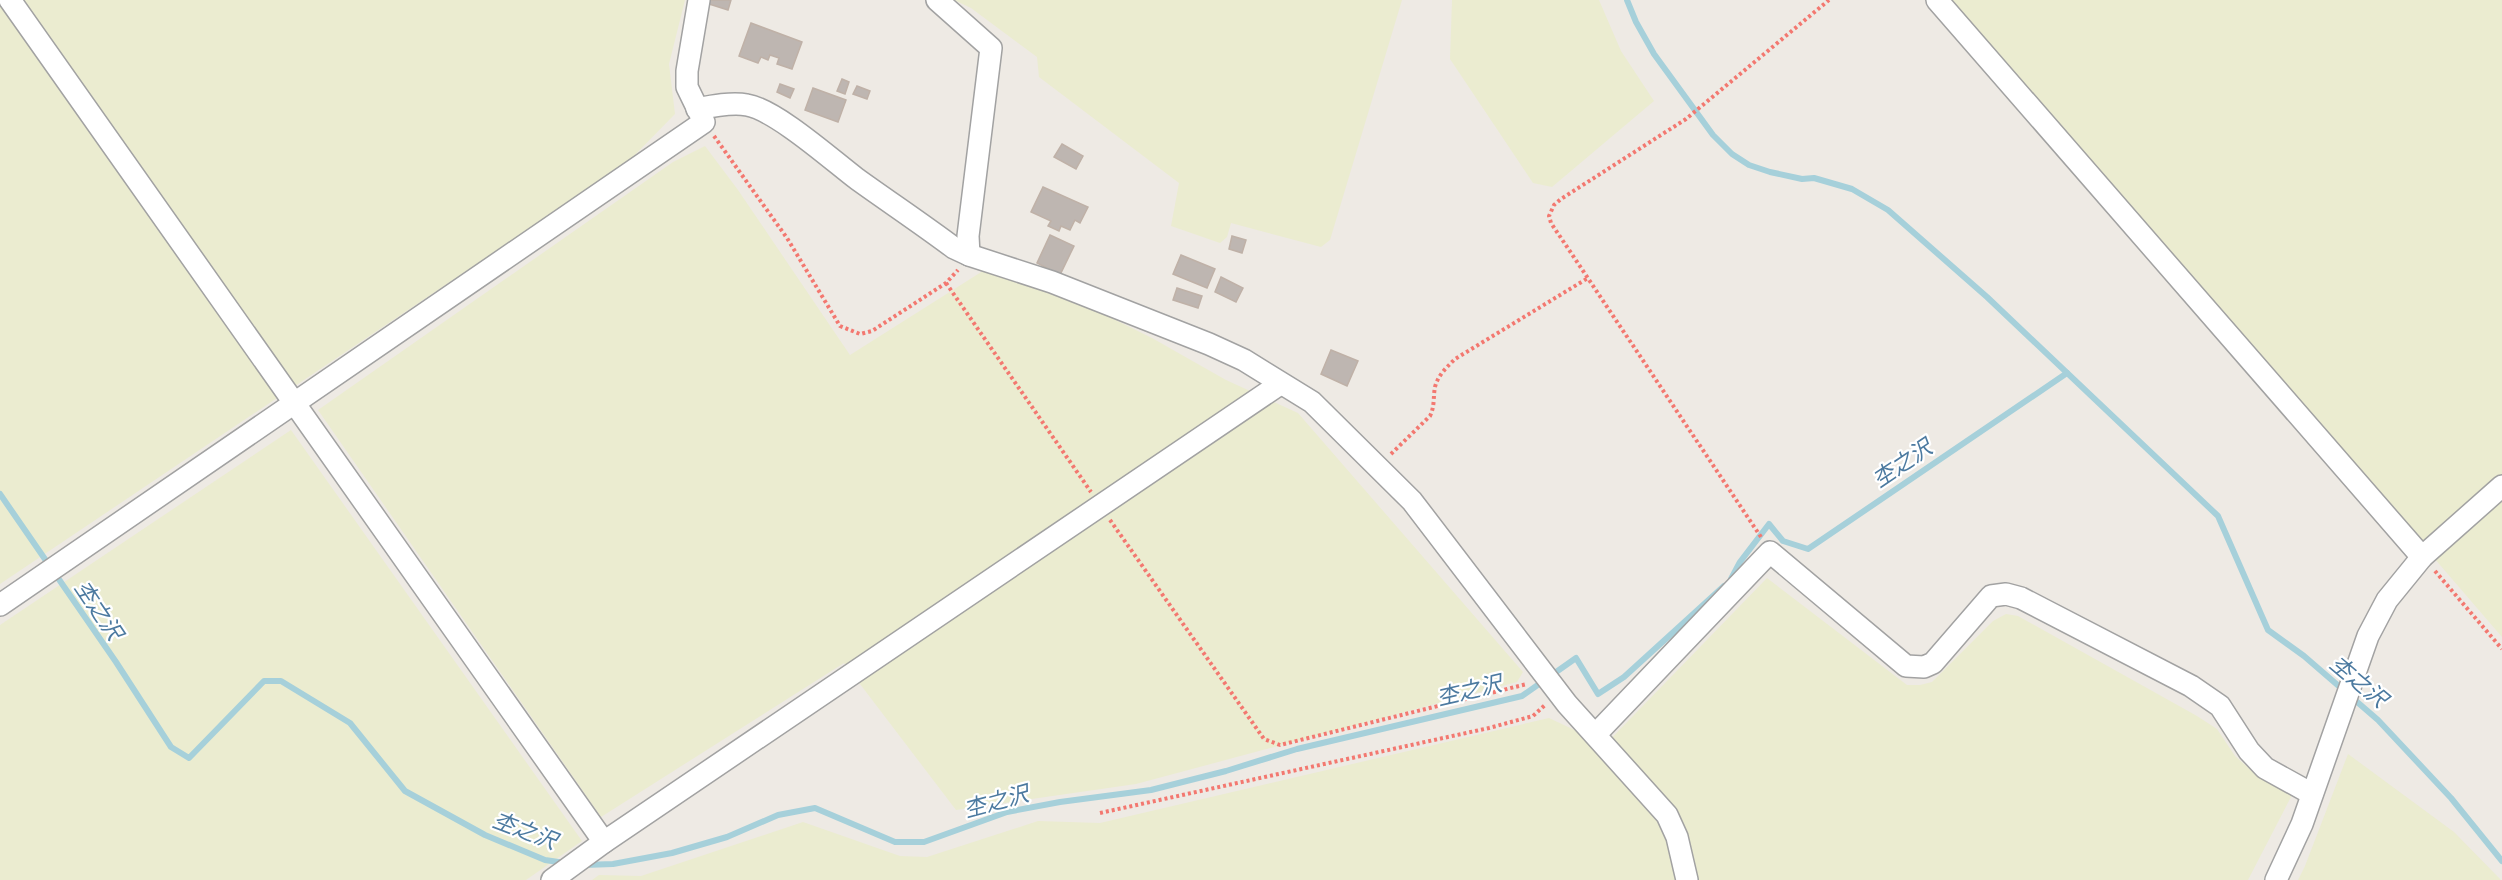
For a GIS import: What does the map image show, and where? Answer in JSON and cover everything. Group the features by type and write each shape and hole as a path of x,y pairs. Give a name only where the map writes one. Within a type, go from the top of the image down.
{"street":[{"path":"10,0 604,842"},
{"path":"699,0 687,71 687,87 701,115"},
{"path":"937,0 991,48 968,236 969,255"},
{"path":"1937,0 2422,557"},
{"path":"0,605 294,405 713,105 747,105 761,110 814,145 855,178 954,248 1052,282 1209,344 1244,360 1311,402 1412,501 1561,696 1666,815 1677,837 1687,880"},
{"path":"552,880 604,842 1280,384"},
{"path":"2276,880 2288,858 2368,636 2388,600 2422,557 2502,486"},
{"path":"1596,734 1770,552 1906,666 1924,667 1933,663 1991,596 2006,594 2021,598 2210,698 2220,706 2249,751 2265,768 2312,794"}],"path":[{"path":"1770,552 1743,507 1551,223 1550,216 1554,205 1573,190 1686,119 1829,0"},
{"path":"701,115 787,238 840,326 860,334 872,331 946,283 969,255"},
{"path":"1378,466 1430,416 1434,409 1438,380 1444,369 1455,359 1588,278"},
{"path":"946,283 1264,739 1280,745 1536,682 1545,674"},
{"path":"2422,557 2502,649"},
{"path":"1100,813 1489,728 1533,716 1543,706 1561,696"}],"green space":[{"path":"0,0 685,0 669,64 675,114 627,163 0,584"},
{"path":"954,0 1402,0 1330,240 1321,247 1231,223 1227,237 1220,243 1171,226 1179,183 1039,77 1037,57 971,8"},
{"path":"1452,0 1599,0 1621,51 1654,101 1552,187 1533,183 1450,59"},
{"path":"1952,0 2502,0 2502,637 2087,155"},
{"path":"705,146 738,190 850,355 986,269 1081,303 1152,338 1226,380 1298,413 1523,672 1517,682 1136,784 956,810 844,663 601,817 318,410 673,162"},
{"path":"291,430 582,841 526,880 0,880 0,625"},
{"path":"1767,578 1907,685 1932,682 1993,621 2006,614 2018,616 2217,729 2235,756 2253,772 2292,795 2248,880 592,880 599,875 641,876 803,822 900,856 927,857 1038,821 1100,823 1549,718 1583,734 1598,752"},
{"path":"2348,754 2454,832 2501,880 2298,880"}],"building":[{"path":"710,0 731,0 728,10 709,4"},
{"path":"751,23 802,42 792,69 777,64 779,58 770,55 768,60 761,57 758,63 739,56"},
{"path":"842,79 849,82 845,94 837,91"},
{"path":"780,84 794,89 790,98 777,92"},
{"path":"857,86 870,91 867,99 853,94"},
{"path":"813,88 846,100 838,122 805,110"},
{"path":"1062,144 1083,156 1076,169 1054,157"},
{"path":"1043,187 1088,207 1080,223 1075,220 1070,230 1061,226 1059,231 1048,226 1051,221 1031,212"},
{"path":"1050,235 1074,246 1060,275 1037,263"},
{"path":"1232,236 1246,240 1242,253 1229,249"},
{"path":"1181,255 1215,269 1207,288 1173,274"},
{"path":"1221,277 1243,288 1236,302 1215,292"},
{"path":"1177,288 1202,296 1198,308 1173,300"},
{"path":"1331,350 1358,361 1347,386 1321,374"}],"waterway":[{"path":"1627,0 1654,54 1713,135 1732,154 1749,165 1770,172 1802,179 1814,178 1852,189 1888,210 1987,297 2218,516 2268,630 2304,656 2378,720 2451,798 2502,861"},
{"name":"杢之沢","path":"1731,579 1740,562 1769,524 1783,541 1808,549 2067,373"},
{"name":"杢之沢","path":"0,494 116,662 171,747 189,758 264,681 281,681 350,723 405,791 485,835 545,860 565,863"},
{"name":"杢之沢","path":"584,865 613,864 672,853 727,837 778,815 815,808 895,842 924,842 1007,812 1060,802 1151,790 1226,771 1297,749 1522,696 1576,658 1598,694 1624,677 1724,586"}]}
